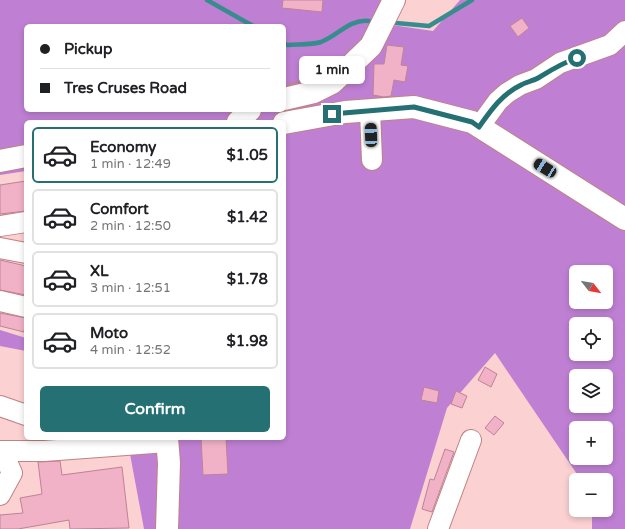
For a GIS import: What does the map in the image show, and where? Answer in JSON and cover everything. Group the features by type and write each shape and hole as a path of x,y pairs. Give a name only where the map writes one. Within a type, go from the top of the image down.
{"main road":[{"path":"286,99 314,92 332,84 371,46 394,0"},
{"path":"286,122 332,114 414,107 472,122 625,219"},
{"path":"240,120 248,112"},
{"path":"0,161 24,156"},
{"path":"167,440 167,529"}],"street":[{"path":"479,127 498,101 514,89 536,79 560,63 610,45 625,31"},
{"path":"370,111 372,160"},
{"path":"0,226 24,222"},
{"path":"0,248 24,253"},
{"path":"0,301 24,307"},
{"path":"0,406 24,414"},
{"path":"0,495 12,473 1,451 61,444 167,440"},
{"path":"438,529 471,440"}],"shaded area":[{"path":"0,0 381,0 372,22 433,31 460,0 625,0 625,529 592,529 592,517 613,517 613,473 576,473 571,465 613,465 613,421 569,421 569,462 495,353 447,408 410,529 144,529 127,440 286,440 286,120 24,120 24,171 0,175"},
{"path":"0,330 24,337 24,351 0,346"}],"building":[{"path":"283,0 323,0 322,12 282,8"},
{"path":"522,18 529,28 518,37 510,26"},
{"path":"387,45 404,47 401,65 408,66 405,82 394,80 391,96 384,97 373,95 374,64 384,64"},
{"path":"311,79 287,85 287,84"},
{"path":"24,181 24,211 0,214 0,185"},
{"path":"0,260 24,266 24,295 0,290"},
{"path":"0,313 24,318 24,332 0,326"},
{"path":"485,367 497,374 491,387 478,380"},
{"path":"424,387 439,391 437,403 421,400"},
{"path":"456,391 467,396 462,408 451,404"},
{"path":"495,416 504,423 494,435 485,428"},
{"path":"201,440 226,440 228,474 203,475"},
{"path":"445,449 454,452 432,512 422,509 430,479 434,480"},
{"path":"60,461 62,475 122,467 129,528 70,529 69,520 18,529 0,529 0,515 23,513 20,498 42,494 38,462"}],"waterway":[{"path":"207,0 249,24"},
{"path":"396,23 429,26 472,0"},
{"path":"286,44 321,42 356,22 369,21"}],"route":[{"path":"332,114 414,107 472,122 479,127 498,101 507,94 520,85 536,79 560,63 577,58"}]}
